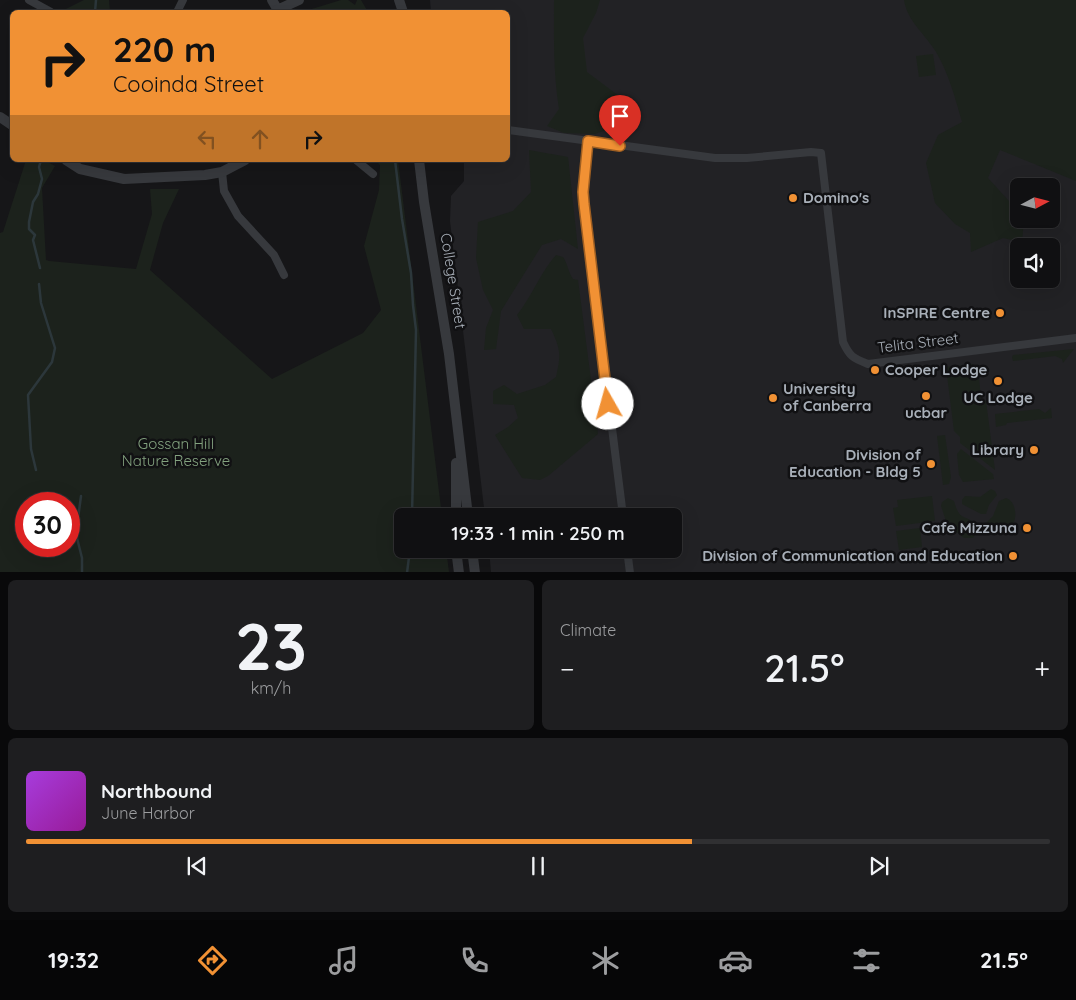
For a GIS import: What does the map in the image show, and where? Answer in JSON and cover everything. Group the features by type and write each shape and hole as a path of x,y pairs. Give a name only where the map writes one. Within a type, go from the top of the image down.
{"street":[{"path":"29,0 47,10"},
{"path":"280,10 299,0"},
{"path":"510,130 588,141 583,192 584,204 622,508"},
{"name":"Telita Street","path":"588,141 714,158 747,158 811,152 821,153 843,342 848,353 856,360 868,364 1076,338"},
{"path":"69,162 80,169 124,179 197,176 222,172 241,162"},
{"path":"358,162 373,174"},
{"name":"College Street","path":"419,162 449,354 467,508"},
{"path":"424,202 429,192 426,162"},
{"path":"222,172 224,191 238,216 274,255 284,275"},
{"name":"College Street","path":"456,407 456,508"},
{"path":"457,558 459,572"},
{"path":"473,558 475,572"},
{"path":"628,558 630,572"}],"shaded area":[{"name":"University of Canberra","path":"430,0 1076,0 1076,572 491,572 490,558 682,558 682,508 484,508 450,221 451,196 464,181 464,162 510,162 510,10 431,10"}],"green space":[{"path":"84,0 109,0 110,10 66,9"},
{"path":"341,0 348,0 355,5 357,0 361,0 367,10 308,10"},
{"path":"554,0 600,0 596,13 583,38 587,72 623,99 617,126 595,134 564,133 547,126 559,109 555,68"},
{"path":"904,0 1076,0 1076,181 1000,150 988,178 1010,202 1010,228 1023,228 1022,238 1003,238 971,252 970,233 955,224 935,203 926,163 938,135 962,122 941,60 906,8"},
{"path":"933,54 936,75 919,77 916,56"},
{"path":"529,150 568,157 578,249 561,239 542,245 501,311 496,349 484,350 486,328 493,310 483,290 476,258 478,222 513,211 531,192"},
{"name":"Gossan Hill Nature Reserve","path":"25,162 48,162 55,166 42,188 46,260 49,261 136,269 152,214 150,189 179,189 163,223 150,270 272,379 363,333 381,310 364,246 379,190 380,165 377,162 398,162 441,508 394,508 394,558 447,558 449,572 0,572 0,233 3,232"},
{"path":"556,255 563,257 573,279 578,280 598,434 548,476 540,480 522,478 495,435 518,418 514,405 493,404 493,391 504,385 517,394 545,385 556,377 559,353 557,342 551,329 524,329 517,315 545,269"},
{"path":"1074,349 1063,363 1062,359 1055,356 1013,361 1012,357 1013,355"},
{"path":"973,364 979,377 981,400 986,401 995,470 960,443 960,437 954,431 946,367"},
{"path":"1051,408 1052,418 1007,423 1006,425 996,427 995,414 1039,409 1045,413"},
{"path":"945,435 951,477 949,484 943,485 937,436"},
{"path":"961,449 993,474 994,479 963,482 959,475 957,454"},
{"path":"991,489 997,495 989,505 986,514 981,514 962,504 965,496 980,497"},
{"path":"932,496 935,521 896,526 893,508 898,507 897,500"},
{"path":"948,498 954,501 960,515 976,524 977,533 973,538 964,538 958,533 949,530 941,506 942,502"},
{"path":"1006,498 1014,508 1014,522 997,532 989,531 986,523 993,516 999,501"},
{"path":"920,528 922,547 899,550 896,531"}],"waterway":[{"path":"95,10 96,0"},
{"path":"40,162 39,167 42,179 38,194 33,202 29,222 29,229 35,235 33,240 40,268"},
{"path":"395,162 411,273 416,330 412,508"},
{"path":"36,470 31,449 28,395 52,362 55,348 41,303 39,284"},
{"path":"81,496 76,534 82,558 82,572"},
{"path":"407,572 409,558"}],"place":[{"name":"Domino's","path":"793,198"},
{"name":"InSPIRE Centre","path":"1000,313"},
{"name":"Cooper Lodge","path":"875,370"},
{"name":"UC Lodge","path":"998,381"},
{"name":"ucbar","path":"926,396"},
{"name":"University of Canberra","path":"773,398"},
{"name":"Library","path":"1034,450"},
{"name":"Division of Education - Bldg 5","path":"931,464"},
{"name":"Cafe Mizzuna","path":"1027,528"},
{"name":"Division of Communication and Education","path":"1013,556"}],"route":[{"path":"608,404 583,192 588,141 620,146"}]}
